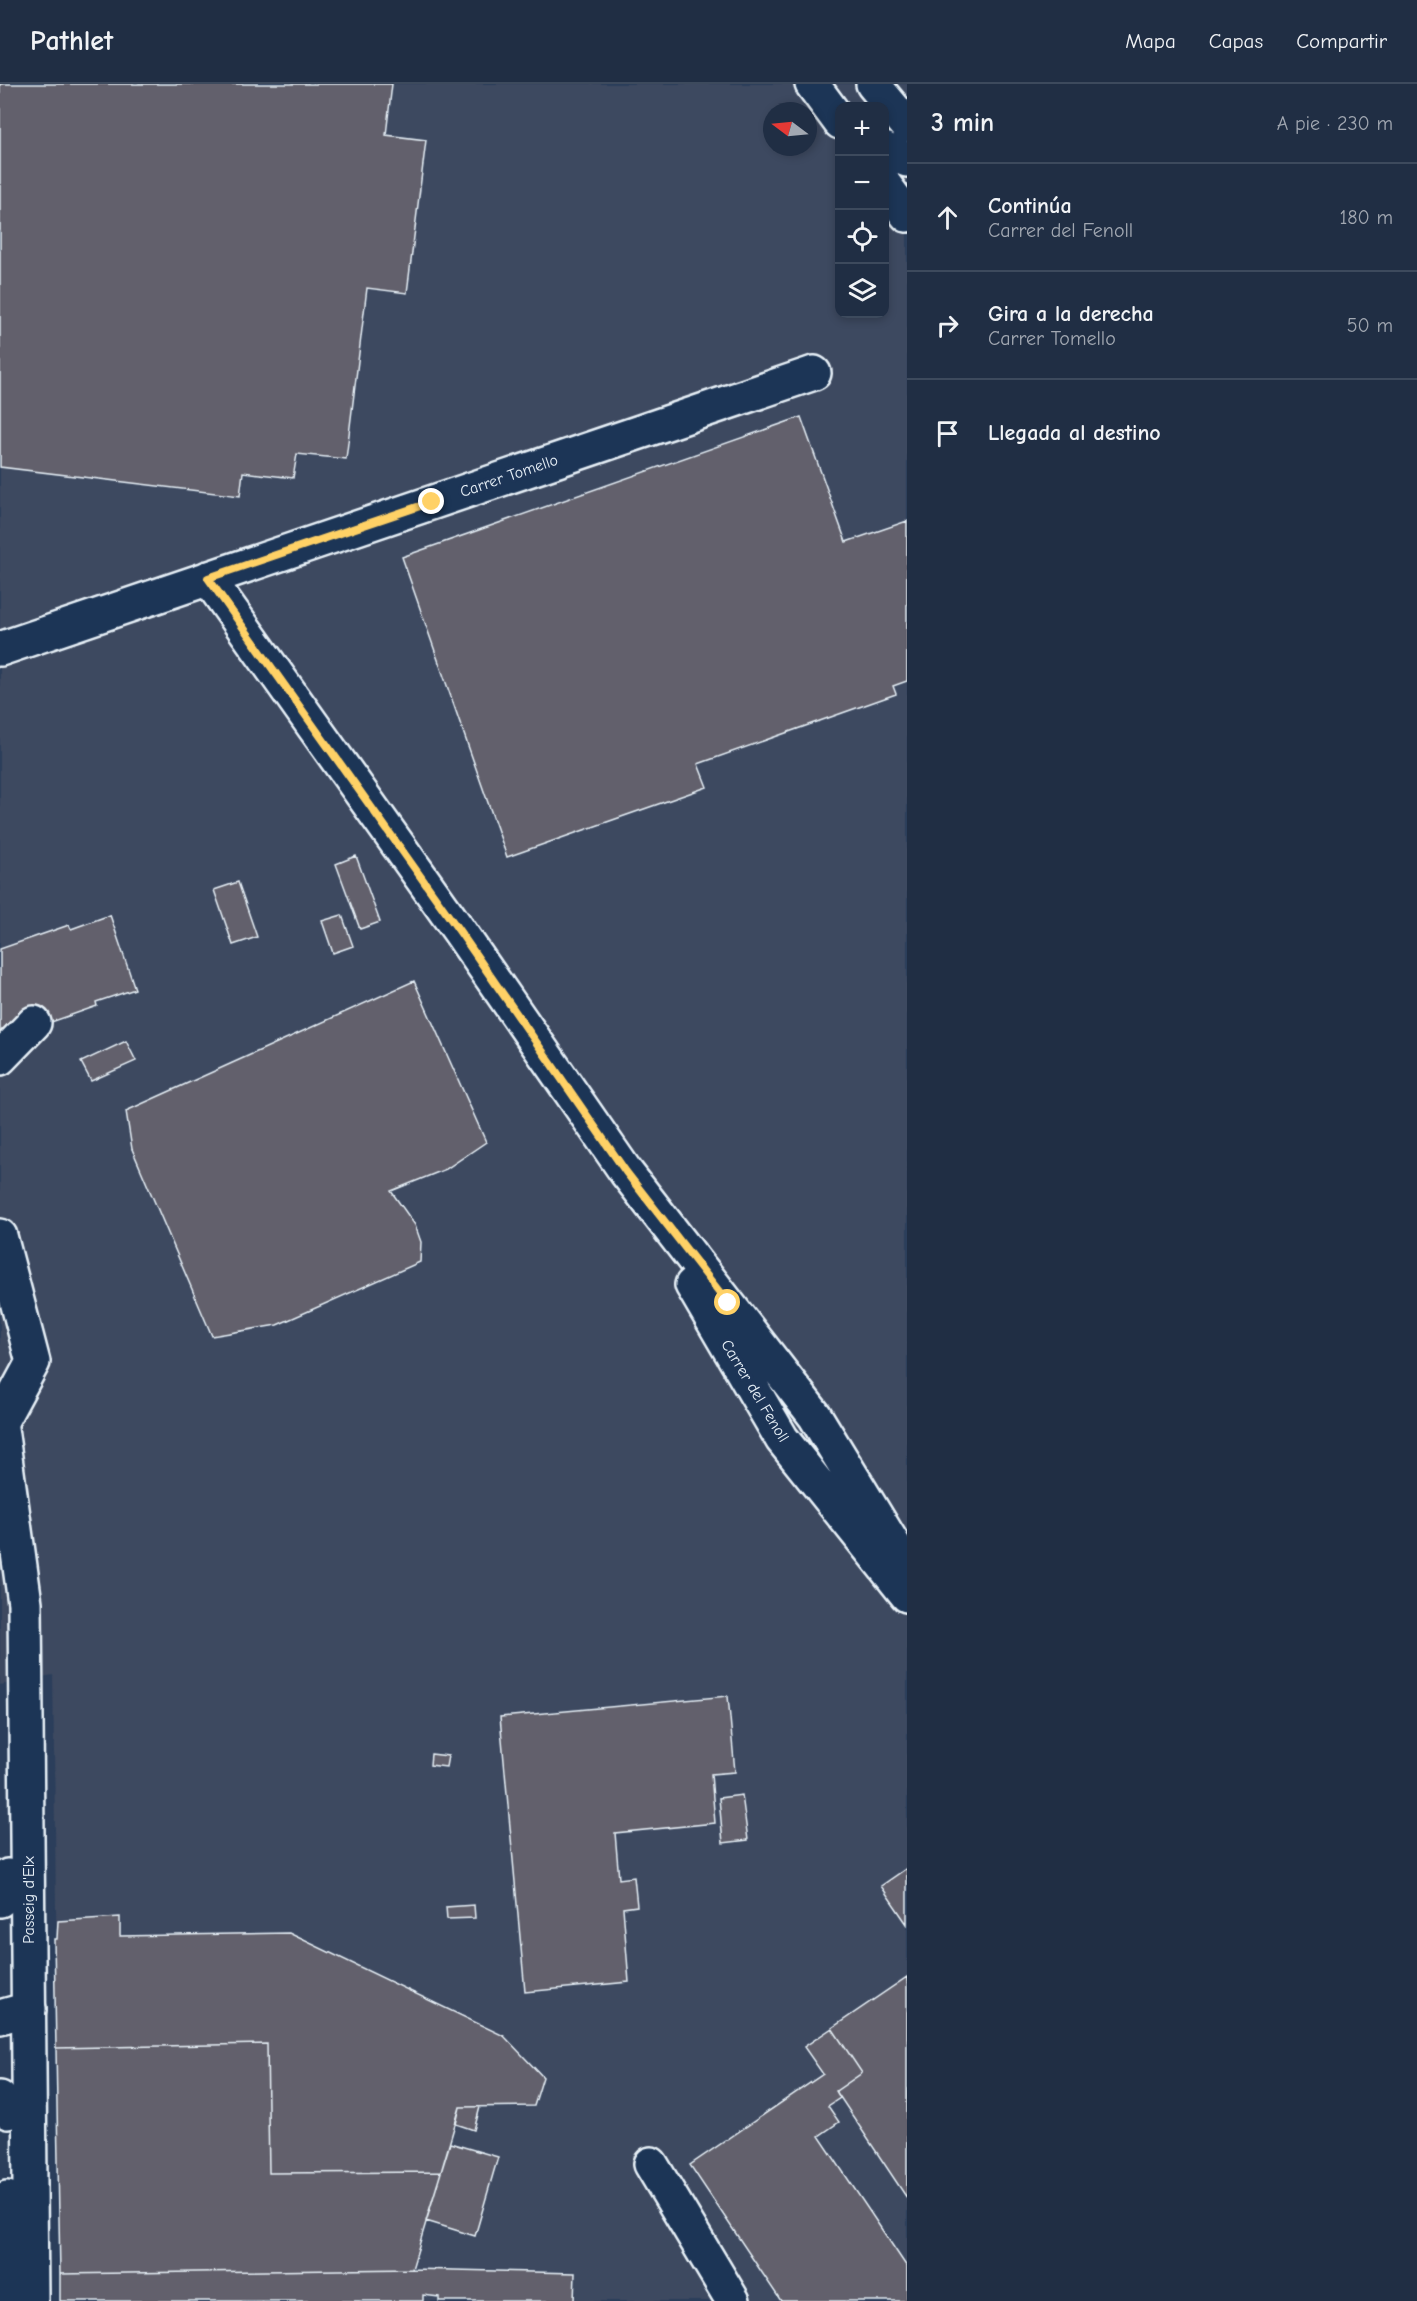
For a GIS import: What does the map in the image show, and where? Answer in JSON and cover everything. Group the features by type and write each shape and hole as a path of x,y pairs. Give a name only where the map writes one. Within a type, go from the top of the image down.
{"main road":[{"path":"812,84 835,115"},
{"path":"873,84 907,125"},
{"path":"889,151 907,160"},
{"path":"889,190 907,215"},
{"name":"Carrer Tomello","path":"0,649 814,373"},
{"name":"Carrer del Fenoll","path":"208,578 460,932 626,1172 815,1416 907,1567"},
{"path":"0,1058 34,1023"},
{"name":"Carrer del Fenoll","path":"626,1172 782,1439 907,1595"},
{"path":"0,1236 33,1362 0,1422"},
{"name":"Passeig d'Elx","path":"0,1422 25,1603 4,2105 6,2301"},
{"name":"Passeig d'Elx","path":"11,1500 4,1888 9,2010 31,2301"},
{"path":"651,2164 734,2301"}],"shaded area":[{"path":"0,84 907,84 907,2301 61,2301 53,1675 0,1685"}],"building":[{"path":"0,84 392,84 386,135 426,140 407,293 367,288 346,459 297,454 293,478 243,472 240,496 0,467"},
{"path":"801,417 846,542 907,521 907,681 893,686 896,694 698,764 707,787 507,857 402,557"},
{"path":"356,856 380,922 360,929 336,864"},
{"path":"238,882 257,937 233,945 214,890"},
{"path":"110,915 135,989 96,1002 97,1006 0,1040 0,949 69,925 71,929"},
{"path":"342,915 353,946 333,953 322,921"},
{"path":"414,981 486,1142 446,1169 391,1191 415,1225 421,1242 420,1262 277,1325 212,1336 132,1149 126,1111"},
{"path":"126,1041 136,1061 91,1081 81,1062"},
{"path":"728,1696 735,1772 711,1774 715,1823 615,1833 619,1879 634,1877 637,1906 623,1908 629,1982 525,1992 500,1717"},
{"path":"431,1754 448,1756 446,1767 430,1765"},
{"path":"742,1795 748,1840 723,1843 719,1798"},
{"path":"907,1868 907,1924 881,1886"},
{"path":"474,1905 475,1918 447,1919 446,1907"},
{"path":"120,1917 120,1936 289,1933 504,2036 543,2077 534,2106 460,2107 441,2172 269,2173 267,2044 56,2048 54,1939 57,1939 58,1921"},
{"path":"907,1977 907,2198 836,2091 862,2073 832,2028"},
{"path":"832,2028 862,2073 836,2091 840,2098 828,2106 839,2122 819,2136 907,2267 907,2301 781,2301 690,2165 823,2074 804,2047"},
{"path":"267,2044 269,2173 441,2172 412,2269 60,2274 56,2048"},
{"path":"460,2107 480,2107 474,2130 456,2124"},
{"path":"450,2143 498,2157 475,2236 426,2221"},
{"path":"412,2269 575,2273 574,2301 439,2301 439,2297 423,2295 423,2301 60,2301 60,2274"}],"route":[{"path":"432,502 208,578 368,807 460,932 626,1172 728,1303"}]}
